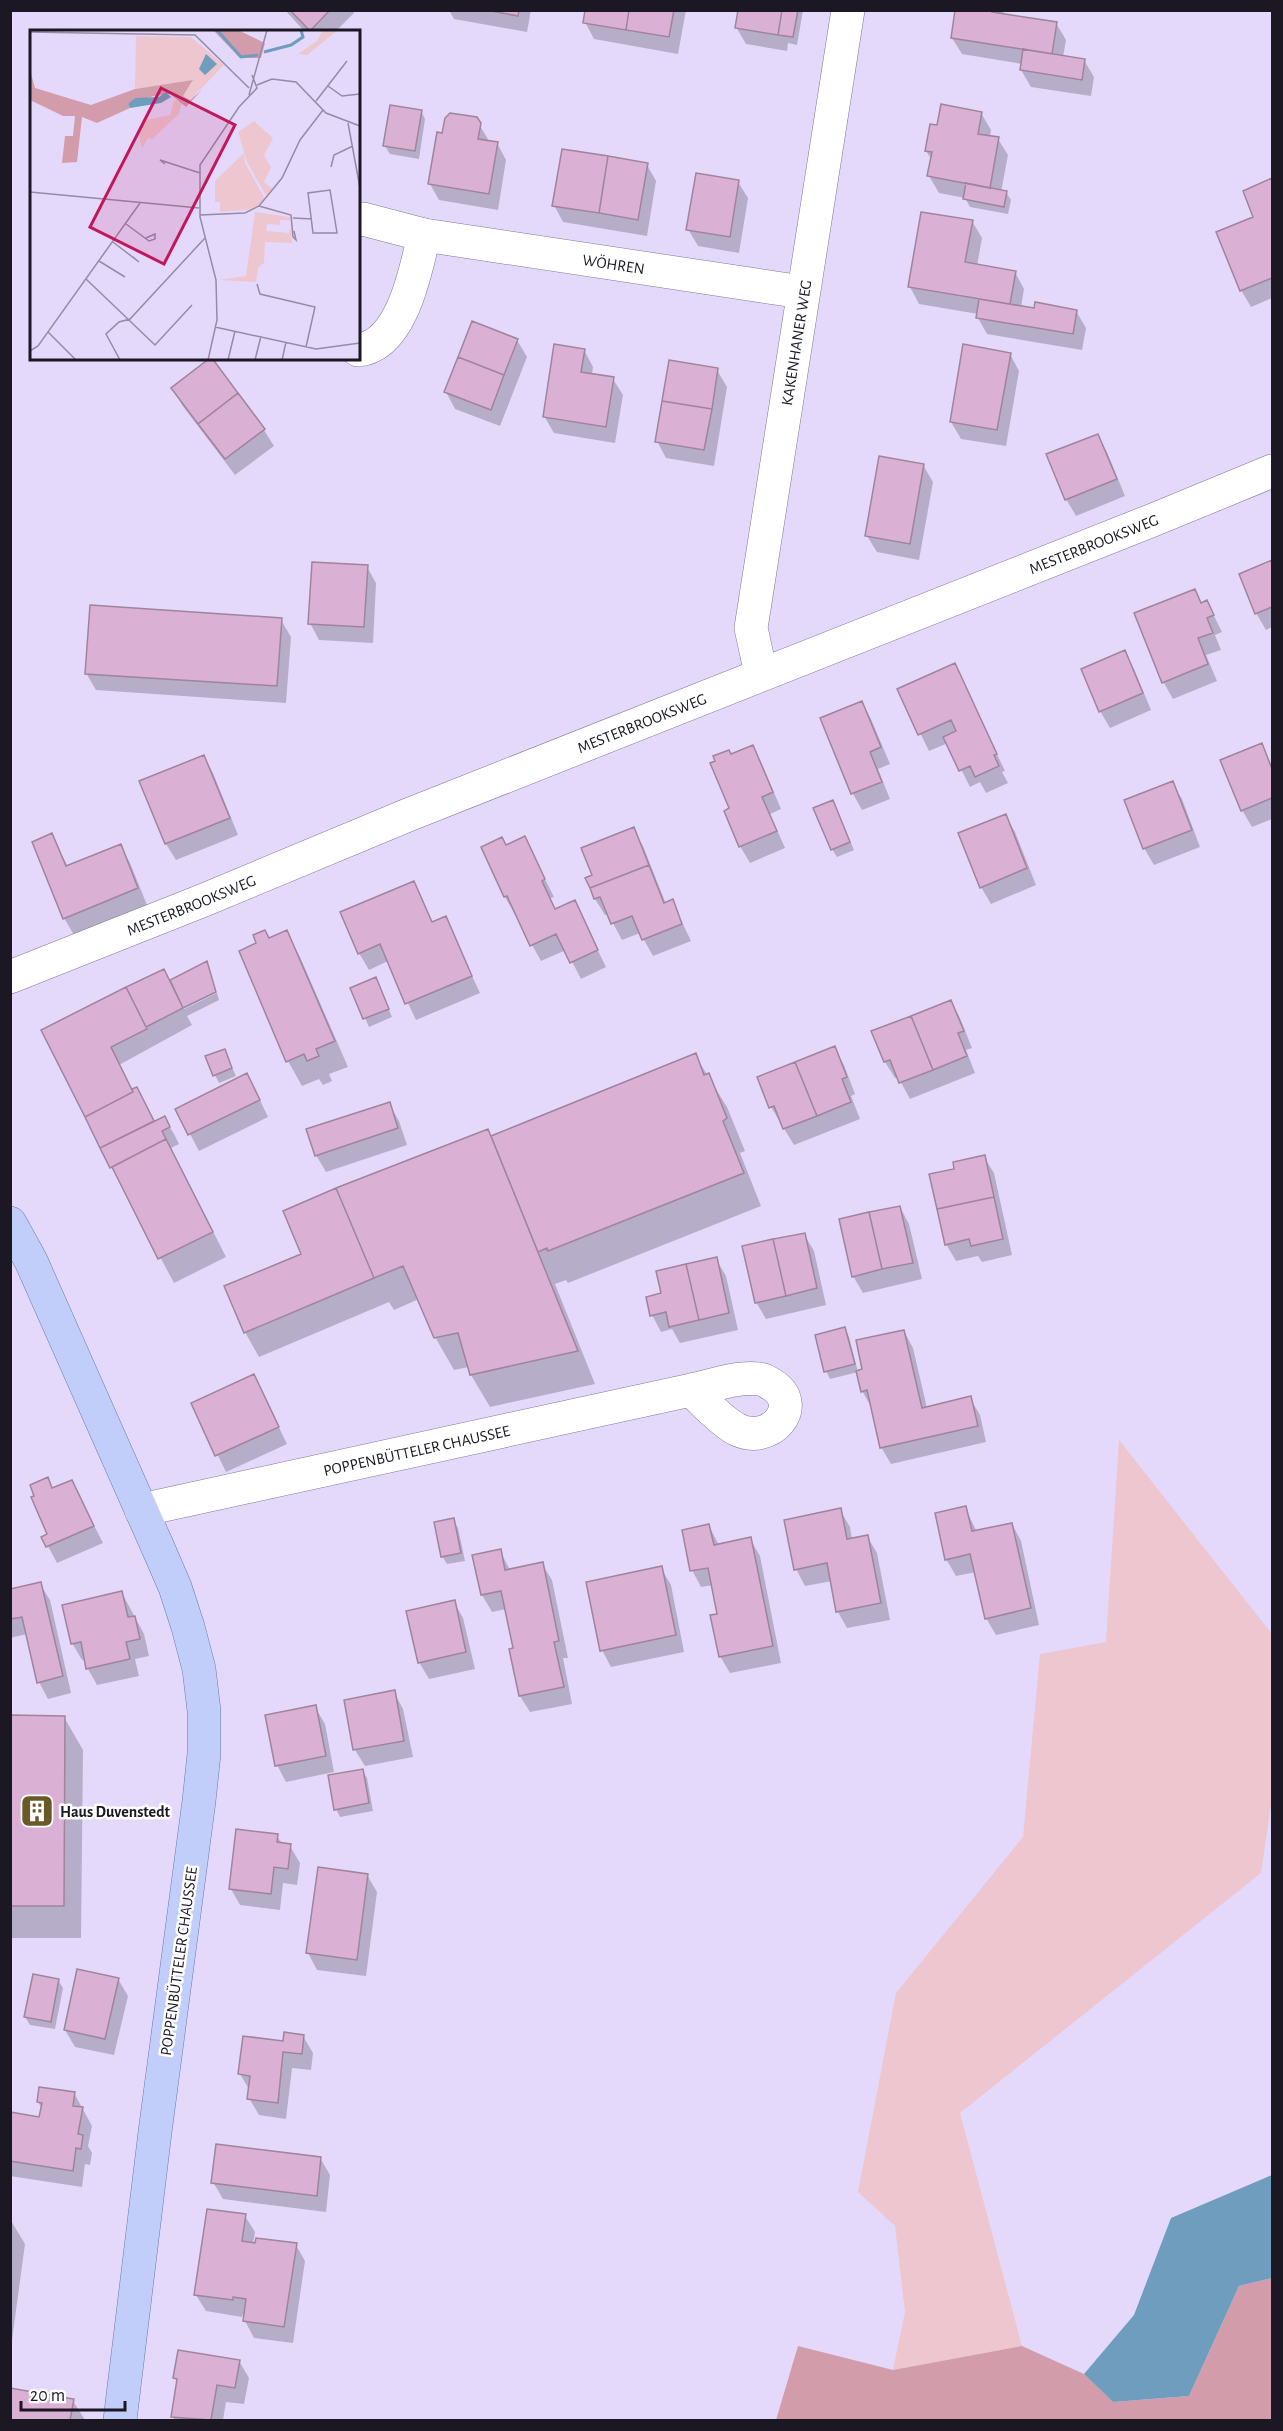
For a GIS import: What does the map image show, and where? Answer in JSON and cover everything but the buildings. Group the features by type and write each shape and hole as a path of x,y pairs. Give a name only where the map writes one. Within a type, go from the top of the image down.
{"main road":[{"name":"POPPENBÜTTELER CHAUSSEE","path":"10,1223 31,1261 175,1587 199,1669 204,1711 204,1754 120,2421"}],"street":[{"name":"KAKENHANER WEG","path":"761,674 751,628 848,10"},
{"name":"WÖHREN","path":"360,220 424,235 802,292"},
{"path":"360,350 370,349 394,327 414,281 424,235"},
{"name":"MESTERBROOKSWEG","path":"10,976 204,900 408,814 1272,471"},
{"name":"POPPENBÜTTELER CHAUSSEE","path":"141,1509 691,1390"}],"shaded area":[{"path":"1119,1440 1272,1634 1272,1798 1261,1873 960,2113 1022,2346 893,2370 905,2312 895,2226 858,2192 896,1993 1023,1837 1040,1654 1106,1642"},
{"path":"1272,2278 1272,2420 776,2420 798,2346 893,2370 1022,2346 1084,2374 1113,2402 1189,2396 1239,2286"}],"water":[{"path":"1272,2175 1272,2278 1239,2286 1189,2396 1113,2402 1084,2374 1134,2315 1171,2218"}],"place":[{"name":"Haus Duvenstedt","path":"37,1811"}]}
